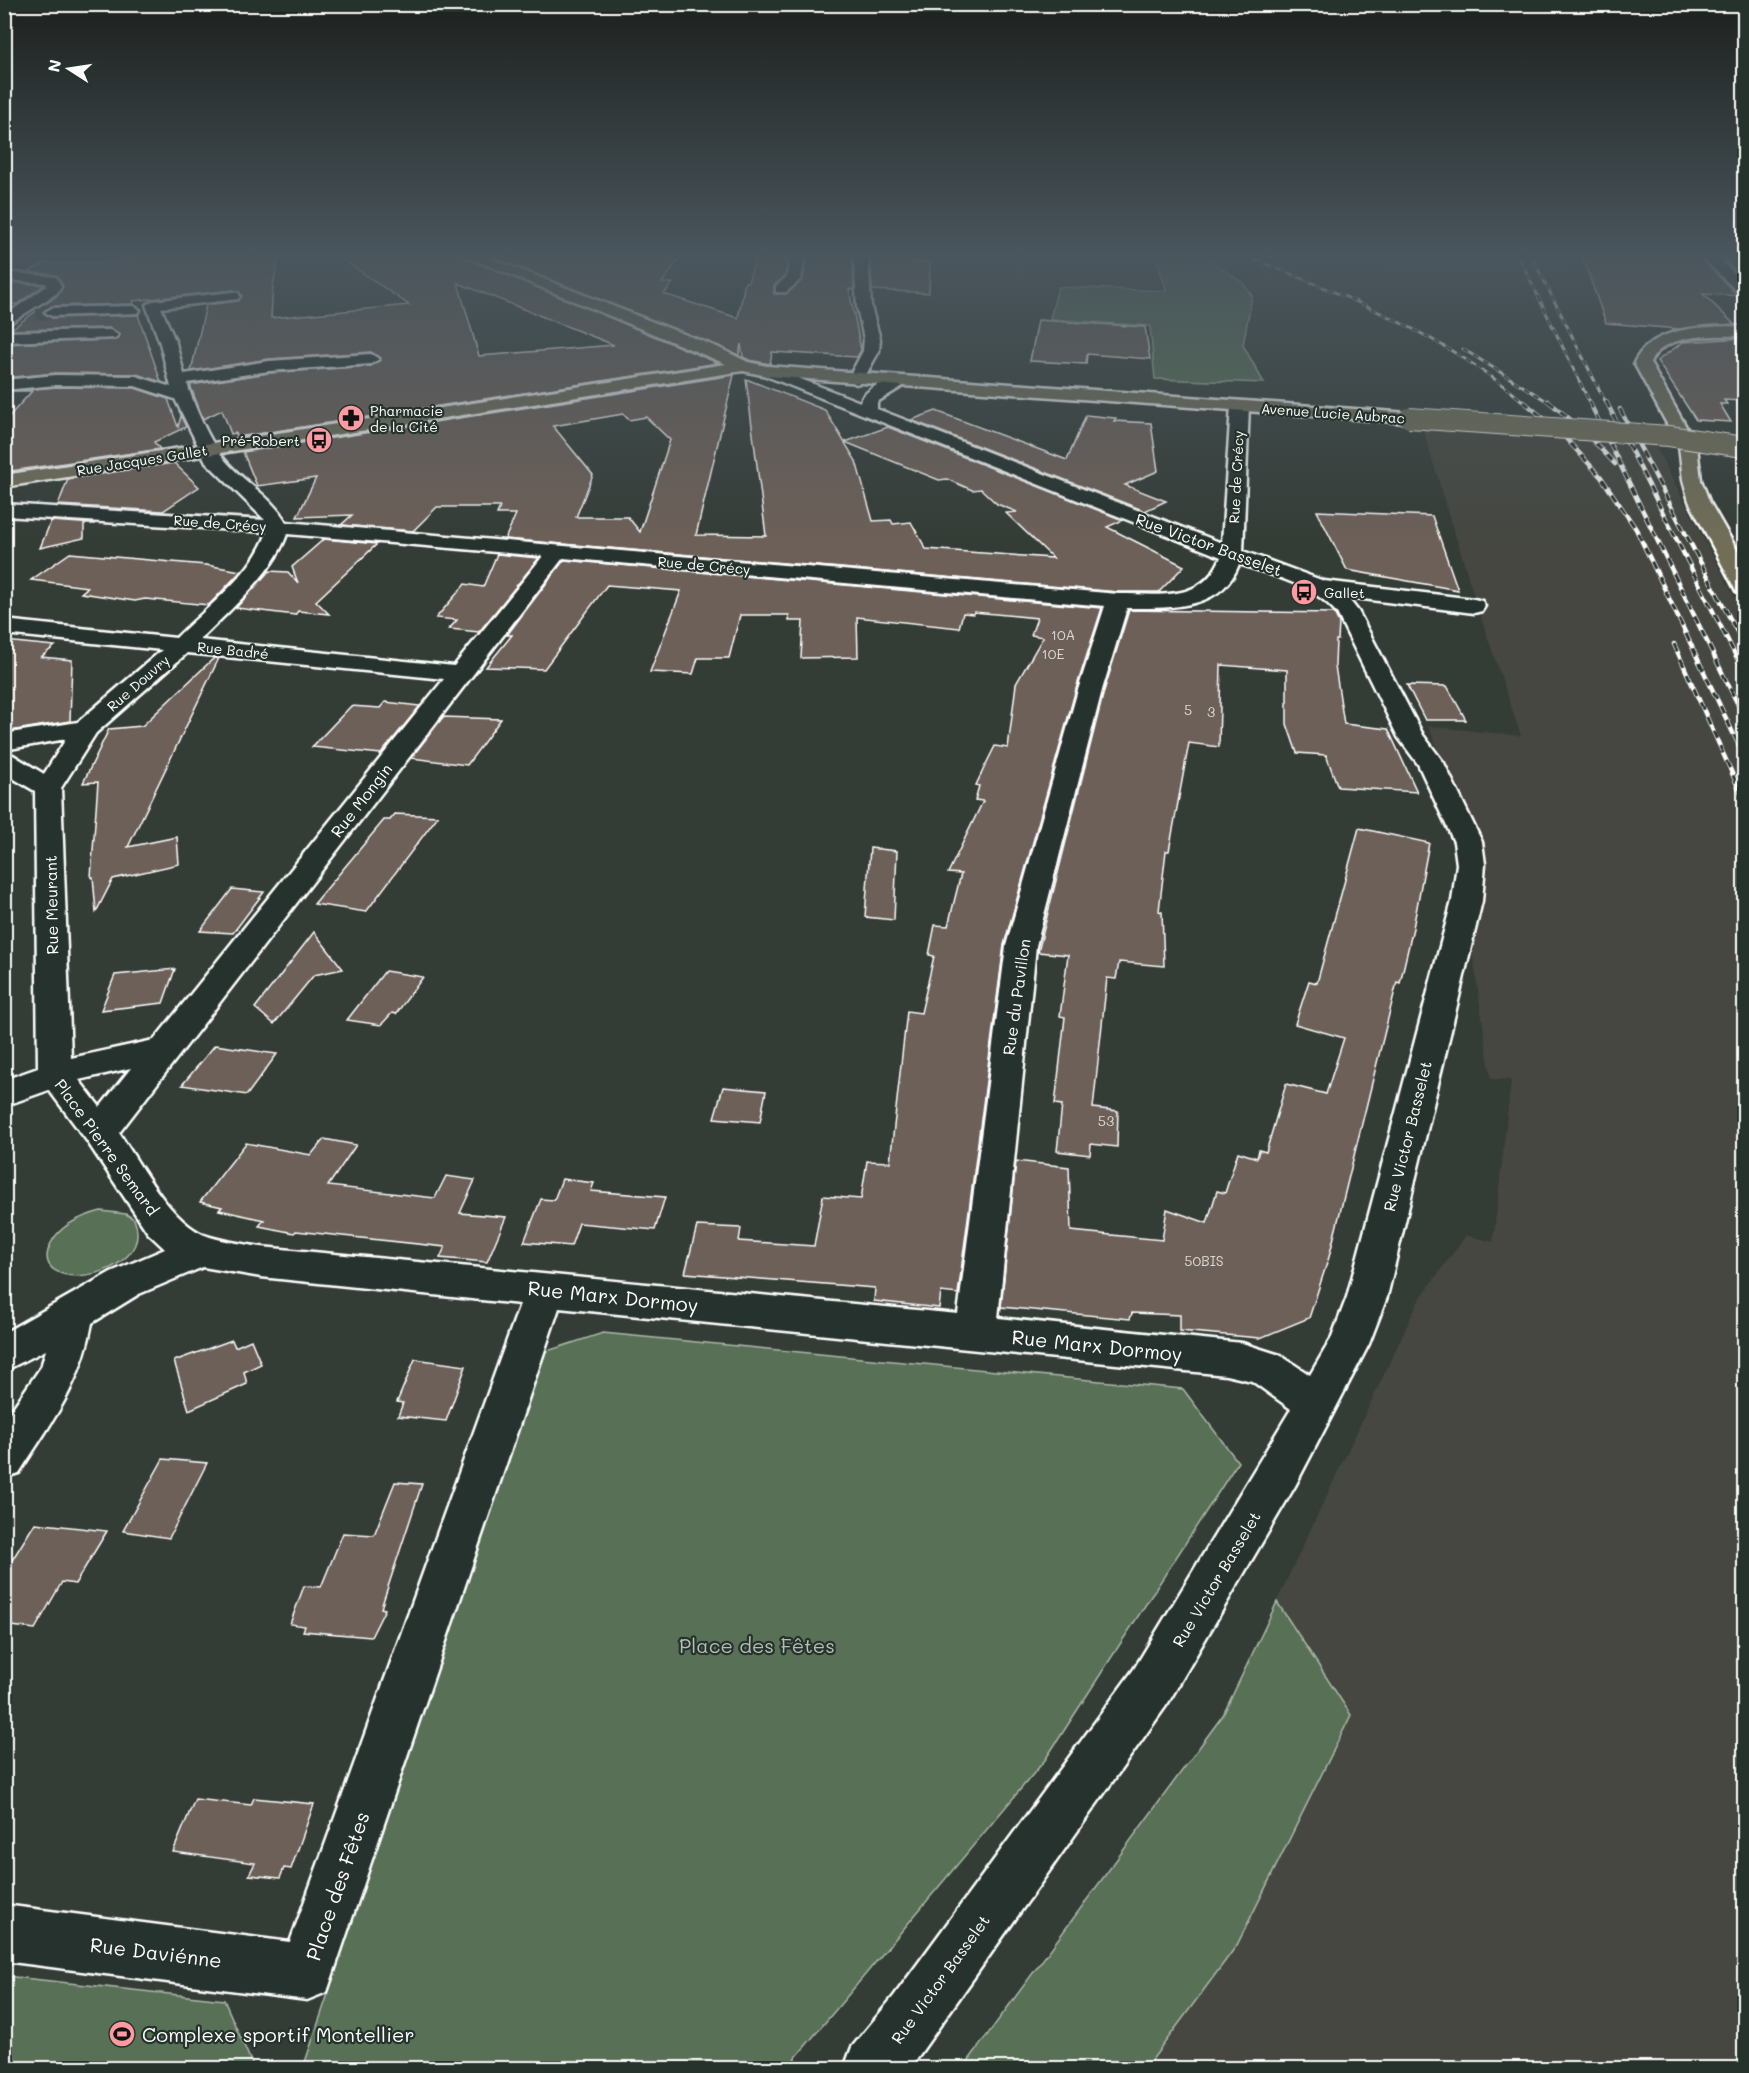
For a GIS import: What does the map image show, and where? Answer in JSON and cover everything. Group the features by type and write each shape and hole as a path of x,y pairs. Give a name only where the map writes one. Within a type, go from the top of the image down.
{"main road":[{"path":"710,350 742,366"},
{"path":"1649,350 1642,363 1688,446 1692,480 1699,501 1743,578"},
{"name":"Avenue Lucie Aubrac","path":"742,366 767,371 856,379 1677,437 1744,447"},
{"name":"Rue Jacques Gallet","path":"4,482 742,366"}],"street":[{"path":"170,350 178,383 208,450 271,513 279,527"},
{"path":"856,379 871,350"},
{"path":"4,385 56,380 178,383 269,366 371,359"},
{"name":"Rue Victor Basselet","path":"767,371 1232,555 1322,587 1333,594 1347,611 1411,737 1431,763 1468,842 1471,864 1467,901 1367,1297 1349,1344 1243,1535 1151,1686 914,2016 873,2068"},
{"path":"870,413 868,400 897,382"},
{"name":"Rue de Crécy","path":"4,510 279,527 1118,601 1176,599 1211,590 1228,572 1232,555 1240,406"},
{"name":"Rue Douvry","path":"48,788 86,728 183,645 248,579 274,543 279,527"},
{"name":"Rue Mongin","path":"100,1132 557,552"},
{"path":"1322,587 1474,606"},
{"name":"Rue du Pavillon","path":"976,1333 1021,946 1090,690 1118,601"},
{"name":"Rue Badré","path":"4,627 461,674"},
{"path":"4,742 86,728"},
{"path":"4,760 48,788"},
{"name":"Rue Meurant","path":"48,788 55,1074"},
{"path":"55,1074 165,1049"},
{"name":"Place Pierre Semard","path":"4,1094 55,1074 100,1132 161,1223 172,1235 201,1251"},
{"path":"4,1354 125,1283 201,1251"},
{"name":"Rue Marx Dormoy","path":"201,1251 261,1262 1255,1362 1280,1374 1316,1405"},
{"name":"Place des Fêtes","path":"307,1972 545,1290"},
{"path":"4,1459 58,1375 66,1354 73,1314"},
{"name":"Rue Daviénne","path":"4,1933 307,1972"}],"shaded area":[{"path":"1422,426 1653,442 1744,615 1744,2068 963,2068 1223,1715 1419,1300 1466,1235 1493,1242 1511,1080 1491,1079 1470,936 1488,869 1428,726 1521,736 1477,606"}],"green space":[{"path":"1152,350 1246,350 1264,383 1155,379"},
{"path":"101,1211 126,1214 134,1219 136,1240 128,1256 111,1267 91,1274 72,1275 56,1271 48,1260 51,1243 55,1237 72,1222"},
{"name":"Place des Fêtes","path":"603,1333 1183,1389 1238,1462 1045,1760 787,2068 303,2068 544,1352"},
{"path":"1277,1602 1351,1715 1237,1945 1146,2068 963,2068 1223,1715"},
{"name":"Complexe sportif Montellier","path":"5,1976 224,2000 254,2068 5,2068"}],"building":[{"path":"4,350 150,350 161,382 136,374 56,373 4,378"},
{"path":"196,350 477,350 479,356 556,350 686,350 718,363 237,437 236,433 231,434 222,410 203,419 190,385 269,373 371,366 381,358 371,352 269,359 191,371"},
{"path":"726,350 740,350 739,355"},
{"path":"742,350 861,350 857,357 772,352 770,364 743,357"},
{"path":"1032,350 1149,350 1150,359 1087,354 1086,364 1030,361"},
{"path":"1672,350 1744,350 1744,401 1724,400 1727,404 1720,404 1731,422 1696,420 1657,361"},
{"path":"734,375 696,535 766,536 746,379 825,410 856,461 873,521 891,520 893,524 911,522 926,549 1053,558 1006,513 1017,512 997,504 981,489 972,490 947,479 939,480 845,442 888,427 1123,520 1107,527 1184,566 1159,592 1118,592 505,539 516,514 497,514 500,507 437,507 413,531 341,525 352,515 297,517 316,478 257,486 243,452","holes":["623,414 629,420 646,417 670,440 640,532 628,517 576,517 593,475 553,426"]},
{"path":"56,387 135,388 168,399 178,427 181,416 186,427 154,442 160,449 4,472 4,422 32,391 13,391"},
{"path":"936,411 1067,460 1086,415 1116,418 1114,421 1151,423 1158,471 1125,485 1166,501 1145,511 911,420"},
{"path":"174,463 199,487 163,511 58,505 68,479"},
{"path":"1317,511 1432,516 1458,590 1347,570"},
{"path":"51,521 95,524 84,524 84,538 40,548"},
{"path":"324,539 377,544 316,601 329,614 298,611 295,615 236,608 269,571 288,572 298,583 292,567"},
{"path":"70,553 206,565 241,571 209,605 145,599 135,601 81,593 88,587 31,580"},
{"path":"497,554 539,558 479,632 449,629 457,620 436,618 465,584 483,587"},
{"path":"564,560 1102,608 1076,689 1004,945 958,1294 941,1292 939,1308 874,1301 875,1288 685,1273 697,1226 741,1228 739,1241 814,1246 823,1196 861,1199 867,1161 890,1162 907,1011 921,1013 934,956 929,955 935,925 948,926 961,874 948,873 983,801 975,800 979,786 976,785 985,766 995,746 1008,748 1016,684 1043,637 1031,635 1037,618 963,613 959,628 857,617 858,657 801,658 803,621 789,621 789,615 740,615 729,658 698,658 693,674 650,672 681,591 607,585 544,669 486,667 512,635 507,635"},
{"path":"1129,610 1334,613 1339,623 1335,666 1344,724 1388,729 1417,792 1338,787 1326,755 1297,753 1287,724 1287,670 1221,665 1219,747 1189,743 1169,851 1166,851 1159,911 1162,912 1164,966 1119,962 1116,979 1107,978 1093,1108 1118,1111 1117,1147 1091,1144 1090,1155 1057,1151 1062,1105 1055,1104 1065,1017 1060,1016 1068,955 1038,952 1104,691"},
{"path":"4,641 55,646 41,657 72,660 70,721 4,732"},
{"path":"214,658 219,658 128,847 177,837 179,864 113,879 96,912 93,877 91,877 98,782 83,783 109,729 142,726"},
{"path":"1407,685 1447,686 1466,720 1425,720"},
{"path":"385,702 420,706 381,754 312,747 351,706 380,708"},
{"path":"443,717 501,719 467,765 411,758"},
{"path":"395,814 438,816 366,912 314,904 384,820 390,820"},
{"path":"1359,828 1429,843 1400,983 1397,982 1329,1257 1309,1318 1260,1338 1180,1331 1180,1315 1132,1313 1130,1319 1001,1307 1016,1161 1069,1167 1071,1231 1162,1240 1167,1209 1207,1223 1217,1191 1225,1193 1238,1152 1257,1158 1259,1150 1266,1152 1286,1084 1326,1094 1344,1038 1295,1024 1309,981 1317,983"},
{"path":"870,848 897,851 894,920 865,917"},
{"path":"232,889 264,892 233,933 200,931"},
{"path":"314,932 343,969 314,975 274,1024 255,1008"},
{"path":"175,969 163,1003 101,1010 115,975"},
{"path":"385,971 423,977 396,1014 392,1013 381,1025 347,1020"},
{"path":"215,1045 277,1054 247,1095 182,1085"},
{"path":"723,1087 766,1091 760,1122 714,1118"},
{"path":"324,1139 356,1145 328,1186 435,1198 446,1176 475,1180 460,1213 506,1217 487,1262 440,1258 445,1247 296,1231 294,1233 259,1226 264,1220 219,1210 222,1207 200,1202 246,1143 311,1155"},
{"path":"562,1179 594,1183 591,1191 665,1197 655,1230 579,1223 571,1246 524,1242 541,1199 554,1200"},
{"path":"232,1340 235,1347 251,1340 261,1364 244,1372 247,1384 189,1410 174,1361"},
{"path":"415,1359 466,1366 446,1421 398,1416 403,1403 397,1402"},
{"path":"163,1459 207,1463 169,1538 123,1531"},
{"path":"395,1482 422,1484 381,1608 385,1609 371,1637 303,1631 305,1626 290,1624 304,1586 321,1587 343,1533 374,1535"},
{"path":"35,1523 107,1531 75,1584 62,1582 35,1629 4,1625 4,1573"},
{"path":"254,1798 314,1804 291,1869 284,1868 280,1878 249,1875 255,1863 173,1852 195,1799 251,1805"}],"railway":[{"path":"1449,350 1493,378 1525,403"},
{"path":"1464,350 1550,403"},
{"path":"1564,350 1590,403"},
{"path":"1579,350 1606,403"},
{"path":"1523,401 1560,432 1601,477 1636,529 1744,756"},
{"path":"1548,401 1582,429 1615,464"},
{"path":"1589,401 1744,717"},
{"path":"1606,401 1744,672"},
{"path":"1620,409 1744,645"},
{"path":"1674,644 1744,800"}],"place":[{"name":"Pharmacie de la Cité","path":"351,418"},
{"name":"Pré-Robert","path":"319,440"},
{"name":"Gallet","path":"1304,592"},
{"name":"Complexe sportif Montellier","path":"122,2034"}]}
